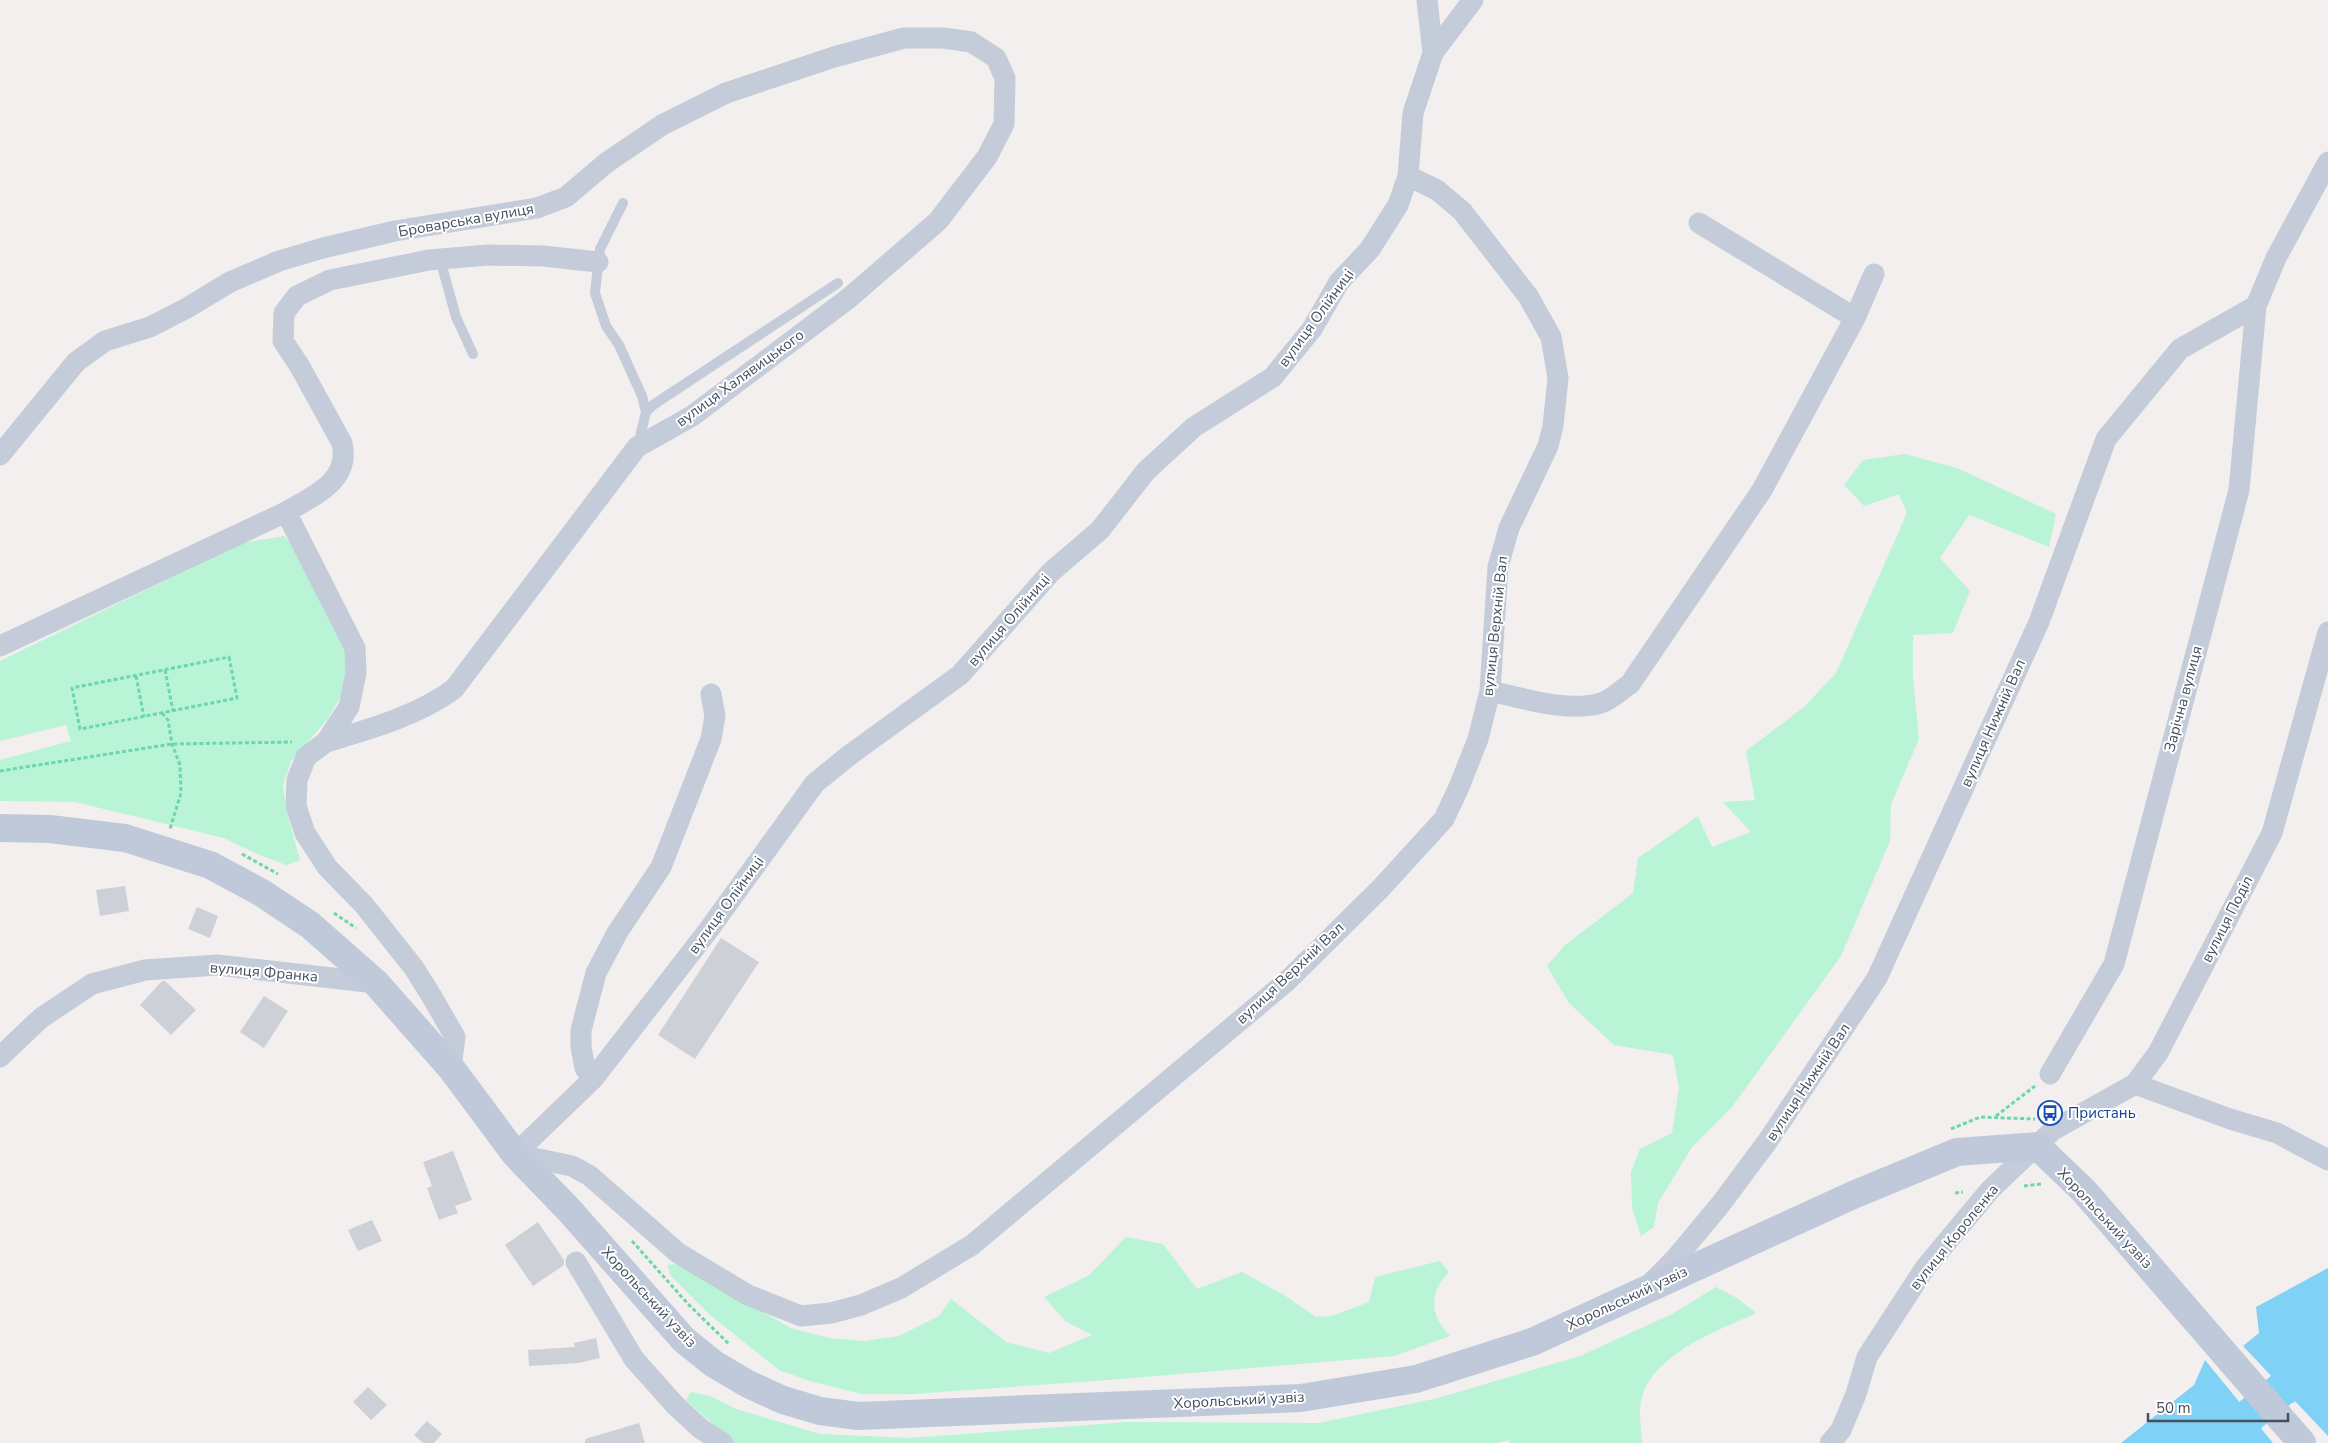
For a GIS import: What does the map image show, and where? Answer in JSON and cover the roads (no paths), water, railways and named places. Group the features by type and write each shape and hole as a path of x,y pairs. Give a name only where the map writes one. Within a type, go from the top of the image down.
{"main road":[{"name":"Хорольський узвіз","path":"0,828 50,829 125,838 210,865 262,893 310,925 376,983 451,1068 515,1154 569,1210 684,1340 714,1364 748,1384 783,1400 820,1411 858,1416 1301,1398 1416,1379 1532,1342 1853,1195 1957,1152 2037,1146 2084,1191 2302,1443"}],"street":[{"path":"1427,0 1433,53"},
{"path":"1433,53 1473,0"},
{"name":"Броварська вулиця","path":"0,455 76,362 105,341 150,327 188,308 230,282 279,261 323,248 395,232 537,208 566,197 606,163 662,126 726,93 834,57 904,38 944,38 971,42 996,58 1005,78"},
{"name":"вулиця Олійниці","path":"515,1154 592,1079 707,932 816,783 851,754 960,675 1051,572 1100,530 1146,471 1194,427 1273,377 1312,329 1339,282 1370,249 1398,205 1408,176 1413,113 1433,53"},
{"name":"вулиця Халявицького","path":"326,742 402,717 436,702 454,689 637,447 692,416 826,316 938,221 987,157 1004,124 1005,78"},
{"path":"2256,306 2276,258 2328,162"},
{"name":"вулиця Верхній Вал","path":"515,1154 572,1166 584,1172 678,1253 748,1295 801,1316 839,1311 901,1288 972,1245 1286,982 1381,888 1444,819 1478,739 1490,691 1498,567 1509,528 1548,446 1554,426 1558,378 1551,337 1528,296 1462,211 1437,190 1408,176"},
{"path":"1700,223 1855,318"},
{"path":"0,646 286,512 326,488 341,470 345,456 342,443 299,365 283,341 284,313 297,296 330,280 379,269 440,259 516,256 598,262"},
{"path":"1490,691 1558,704 1585,706 1602,702 1630,684 1762,490 1855,318 1874,274"},
{"name":"Зарічна вулиця","path":"2050,1074 2114,964 2239,490 2256,306"},
{"name":"вулиця Нижній Вал","path":"1644,1291 1675,1259 1767,1142 1877,978 2039,622 2106,439 2180,349 2256,306"},
{"path":"286,512 354,648 356,673 348,707 326,742 306,757 297,780 296,806 305,833 327,867 364,905 414,968 455,1037 451,1068"},
{"name":"вулиця Поділ","path":"2037,1146 2053,1130 2135,1084 2158,1053 2272,833 2328,632"},
{"path":"592,1079 586,1068 581,1048 581,1030 596,973 617,933 661,867 711,739 715,716 711,694"},
{"name":"вулиця Франка","path":"0,1056 41,1018 92,984 145,970 217,965 376,983"},
{"path":"2135,1084 2230,1119 2277,1133 2328,1160"},
{"name":"вулиця Короленка","path":"1830,1443 1841,1430 1856,1394 1866,1357 1926,1268 1990,1190 2037,1146"},
{"path":"576,1262 634,1359 675,1405 701,1429 723,1443"}],"lane":[{"path":"623,204 600,249 595,293 606,326 619,345 642,396 646,412 637,447"},
{"path":"440,259 456,317 473,354"},
{"path":"646,412 653,405 838,283"}],"water":[{"path":"2328,1268 2328,1436 2243,1346 2259,1333 2256,1307"},
{"path":"2205,1360 2273,1443 2121,1443 2194,1385"}],"waterway":[{"path":"2216,1443 2282,1389 2328,1366"}],"place":[{"name":"Пристань","path":"2050,1113"}]}
